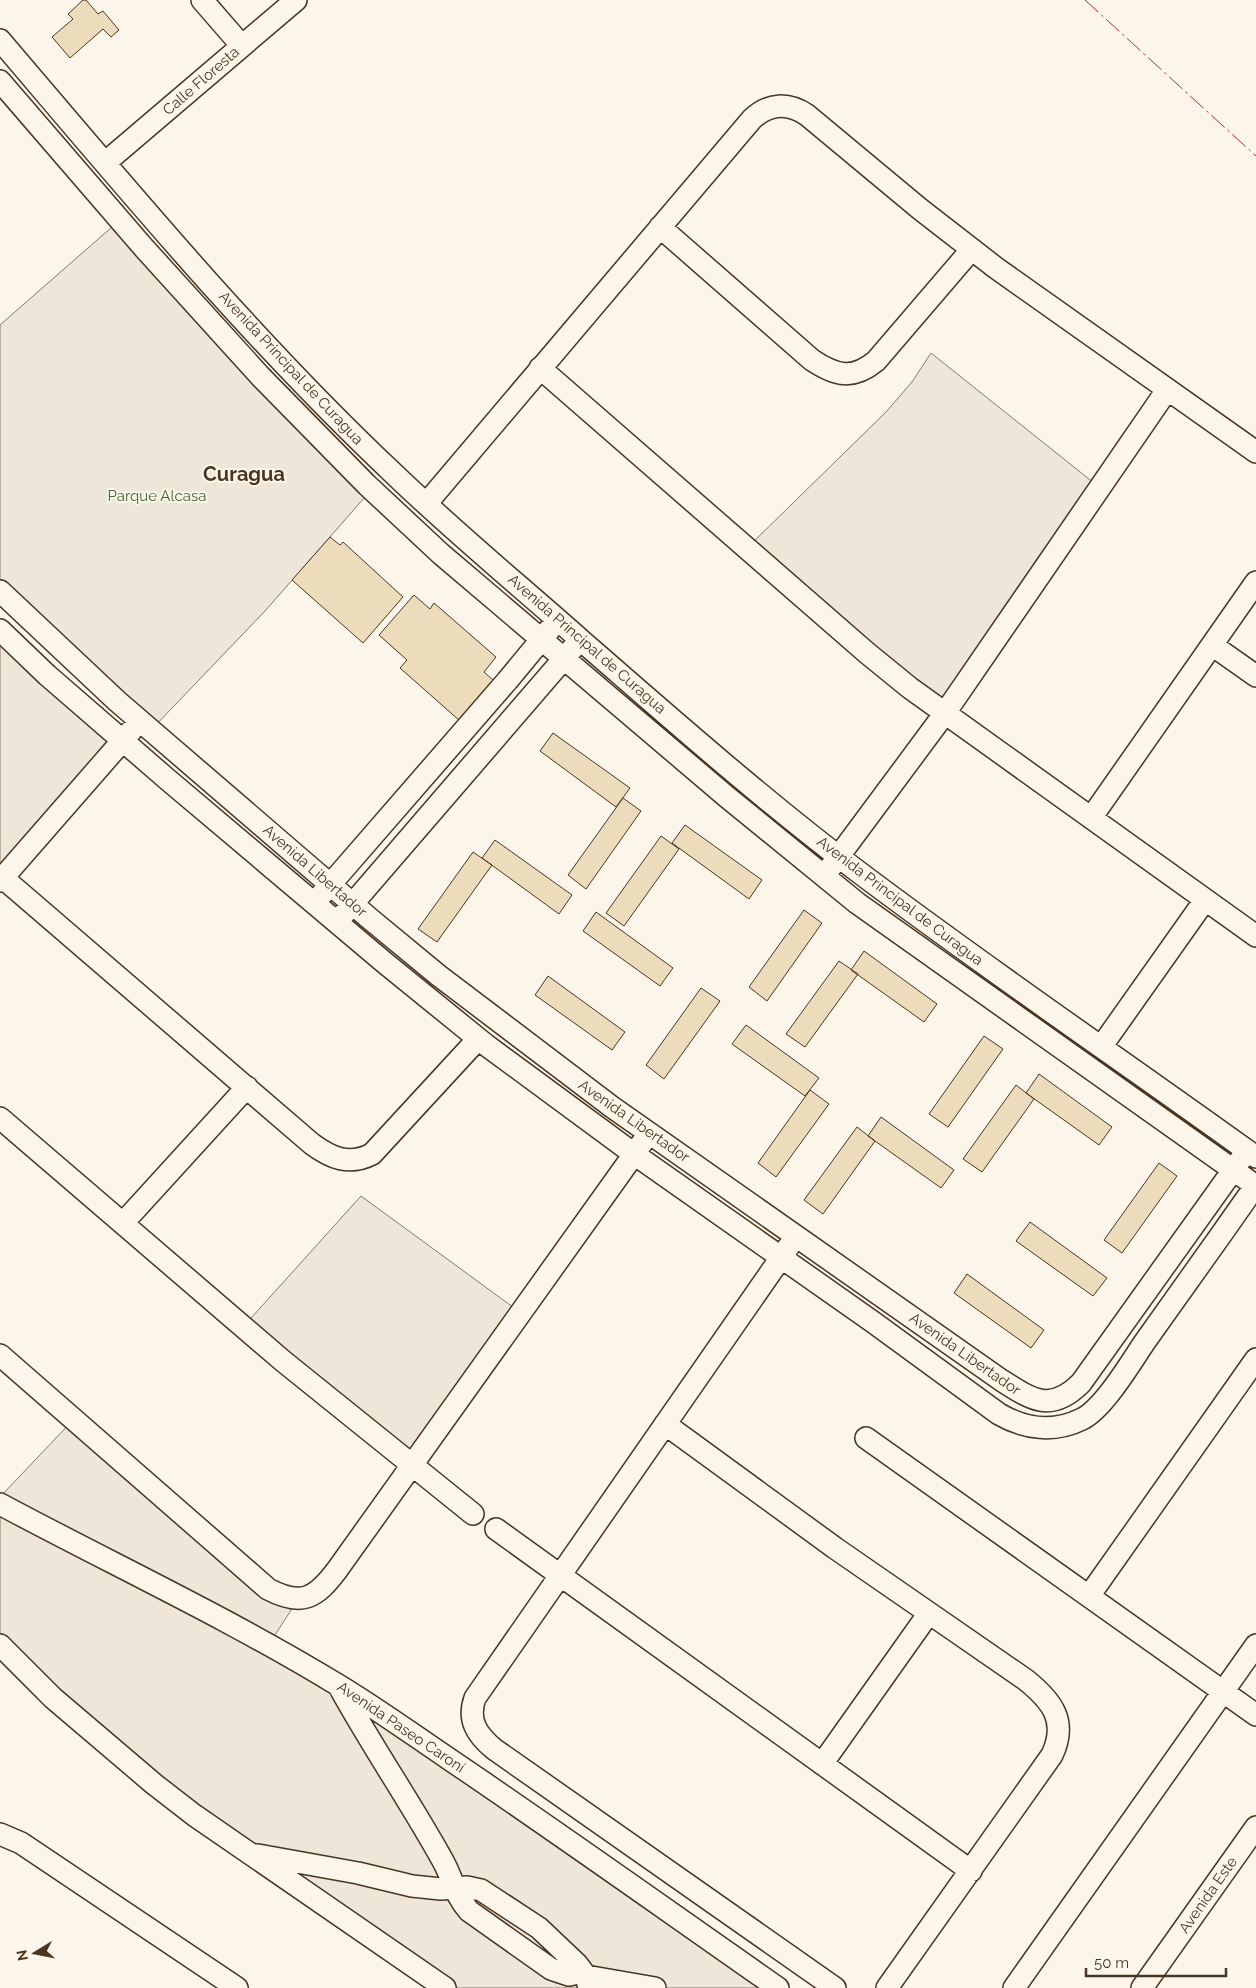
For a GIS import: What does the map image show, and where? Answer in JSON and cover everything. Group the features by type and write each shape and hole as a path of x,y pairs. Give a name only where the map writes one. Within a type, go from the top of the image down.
{"street":[{"path":"202,0 242,46"},
{"name":"Calle Floresta","path":"106,162 296,0"},
{"name":"Avenida Principal de Curagua","path":"0,40 169,236 300,380 353,435 426,504 737,774 839,857 1252,1154"},
{"name":"Avenida Principal de Curagua","path":"0,82 163,269 261,377 317,436 413,528 564,659 824,877 921,949 1256,1186"},
{"path":"426,504 752,119 765,108 782,105 791,106 807,115 972,249 1256,452"},
{"path":"660,227 812,360 831,371 842,374 860,372 876,361 972,249"},
{"path":"540,368 867,653 945,713 1256,936"},
{"path":"824,877 945,713 1167,390"},
{"path":"1091,818 1256,582"},
{"name":"Avenida Libertador","path":"0,591 78,665 140,720 353,904 472,1001 649,1132 1001,1380 1033,1399 1042,1402 1052,1401 1063,1398 1072,1392 1093,1368 1233,1170 1252,1154"},
{"path":"315,903 507,681 558,619"},
{"name":"Avenida Libertador","path":"0,630 47,675 337,922 478,1039 634,1154 999,1414 1013,1422 1028,1426 1057,1427 1083,1419 1094,1411 1256,1186"},
{"path":"337,922 580,639"},
{"path":"1212,645 1256,676"},
{"path":"140,720 1,880 323,1152 340,1160 360,1159 372,1154 478,1039"},
{"path":"1101,1047 1204,900"},
{"path":"123,1223 247,1087"},
{"path":"0,1118 282,1361 473,1514"},
{"path":"0,1355 268,1589 284,1596 308,1597 321,1590 649,1132"},
{"path":"797,1236 475,1698 472,1712 474,1727 494,1749 835,1988"},
{"path":"1088,1596 1256,1359"},
{"path":"665,1424 835,1548 1039,1691 1050,1703 1058,1724 1059,1738 1052,1755 887,1988"},
{"path":"866,1438 1256,1715"},
{"name":"Avenida Paseo Caroní","path":"0,1504 195,1604 339,1685 503,1796 778,1988"},
{"path":"496,1529 971,1871"},
{"path":"822,1764 929,1613"},
{"path":"0,1645 53,1698 113,1751 194,1815 445,1988"},
{"path":"1014,1988 1256,1645"},
{"path":"339,1685 368,1738 443,1862 459,1900 469,1911 551,1969 586,1979 654,1988"},
{"name":"Avenida Este","path":"1142,1988 1256,1827"},
{"path":"0,1834 21,1843 237,1988"},
{"path":"250,1854 358,1873 412,1886 441,1889 453,1888"}],"green space":[{"name":"Parque Alcasa","path":"120,220 372,489 265,611 151,730 0,591 0,325"},
{"path":"931,353 1099,487 945,713 747,548 886,412 912,382"},
{"path":"0,630 123,740 0,881"},
{"path":"361,1196 521,1313 411,1466 243,1327"},
{"path":"74,1419 255,1578 299,1598 269,1644 778,1988 445,1988 194,1815 0,1645 0,1497"}],"building":[{"path":"83,0 86,0 98,14 103,11 119,30 111,37 103,29 70,58 52,37 73,19 68,14"},
{"path":"330,537 340,545 343,542 403,597 363,643 292,580"},
{"path":"414,595 430,609 434,603 496,657 484,672 494,681 460,721 400,668 407,660 379,635"},
{"path":"553,733 630,788 616,807 540,751"},
{"path":"623,798 641,811 586,889 568,875"},
{"path":"685,825 762,880 749,899 672,843"},
{"path":"661,836 679,849 624,926 606,913"},
{"path":"495,840 572,895 559,914 482,858"},
{"path":"473,852 492,865 437,942 418,929"},
{"path":"804,910 822,923 767,1001 749,987"},
{"path":"596,912 673,968 660,986 583,931"},
{"path":"864,951 937,1004 924,1022 851,970"},
{"path":"839,961 858,974 805,1047 786,1034"},
{"path":"548,976 625,1032 612,1050 535,995"},
{"path":"701,988 720,1001 664,1079 646,1065"},
{"path":"746,1025 819,1078 805,1096 732,1044"},
{"path":"984,1036 1003,1049 948,1127 929,1114"},
{"path":"1039,1074 1112,1127 1099,1145 1026,1093"},
{"path":"1016,1085 1034,1099 982,1172 963,1159"},
{"path":"810,1090 829,1104 776,1177 758,1163"},
{"path":"881,1117 954,1170 941,1188 868,1136"},
{"path":"857,1127 875,1141 823,1214 804,1200"},
{"path":"1159,1163 1177,1176 1122,1253 1104,1240"},
{"path":"1030,1222 1107,1278 1093,1296 1016,1241"},
{"path":"967,1274 1044,1330 1031,1348 954,1293"}],"power":[{"path":"1085,0 1256,156"}],"district":[{"name":"Curagua","path":"244,474"}]}
